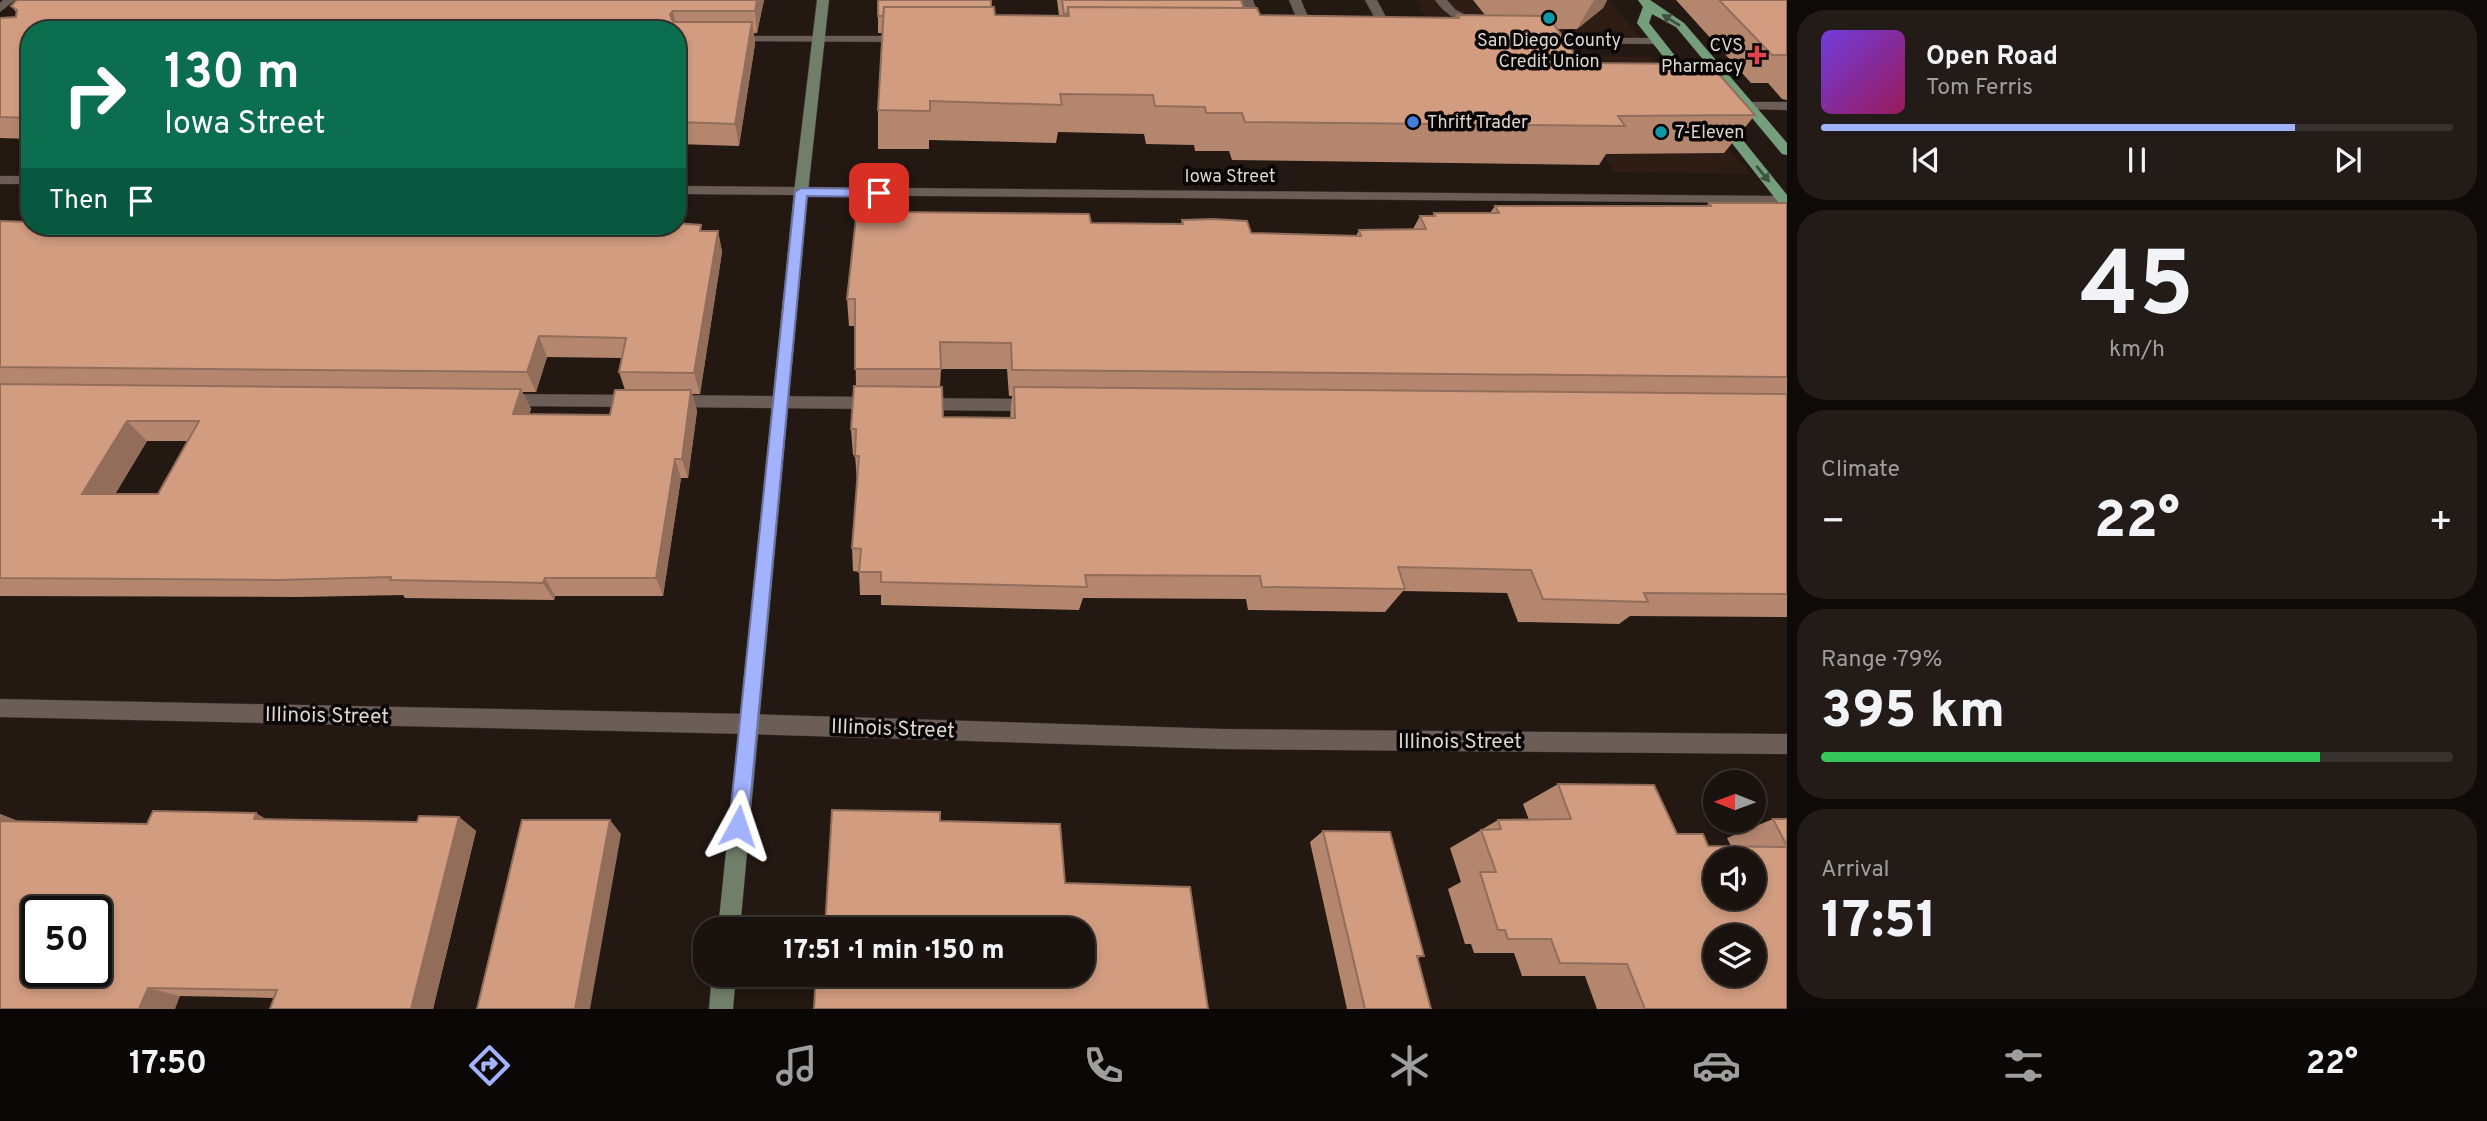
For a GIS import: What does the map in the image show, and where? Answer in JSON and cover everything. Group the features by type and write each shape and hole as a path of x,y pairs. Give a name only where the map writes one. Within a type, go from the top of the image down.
{"main road":[{"path":"730,917 801,192 823,0"},
{"path":"1698,93 1643,23 1647,3 1680,25 1787,150"},
{"path":"1715,114 1785,202"},
{"path":"721,1009 723,987"}],"street":[{"path":"0,9 9,0"},
{"path":"1247,0 1267,38 1247,38"},
{"path":"1295,0 1305,39 1325,39"},
{"path":"1371,0 1398,39 1378,39"},
{"path":"1441,0 1446,8 1458,16 1488,28"},
{"path":"716,38 916,39"},
{"path":"1534,40 1657,41"},
{"path":"1750,106 1787,106"},
{"path":"0,180 21,180"},
{"name":"Iowa Street","path":"686,190 1785,202"},
{"path":"493,400 1044,405"},
{"name":"Illinois Street","path":"0,708 748,724 1224,739 1787,744"}],"shaded area":[{"path":"1416,0 1610,0 1641,39 1437,38"},
{"path":"1538,55 1653,57 1750,174 1614,172"}],"building":[{"path":"17,0 757,0 755,11 673,11 670,14 673,21 21,21 21,118 0,117 0,18 16,17 17,10 11,6"},
{"path":"878,0 991,0 991,7 884,7 883,16 878,16"},
{"path":"1062,0 1241,0 1244,8 1068,7 1067,14 1064,14"},
{"path":"1719,0 1787,0 1787,55 1772,55"},
{"path":"884,7 994,7 995,15 1069,16 1068,7 1257,8 1260,15 1459,18 1457,15 1548,16 1581,63 1710,64 1755,115 1618,116 1625,126 1245,122 1242,113 1206,113 1205,107 1155,106 1153,95 1060,94 1062,105 930,101 930,111 878,110"},
{"path":"686,22 752,22 735,124 686,122"},
{"path":"1709,203 1787,203 1787,377 1012,370 1011,343 940,342 941,369 855,369 855,299 847,299 857,209 895,208 895,212 1089,214 1091,223 1183,224 1182,220 1213,219 1247,221 1251,233 1361,236 1359,230 1426,229 1420,216 1435,216 1434,213 1499,213 1495,206 1711,206"},
{"path":"0,221 21,222 21,235 686,235 686,224 701,225 700,231 718,231 694,373 619,372 626,338 539,336 527,372 0,367"},
{"path":"0,384 521,389 513,414 610,415 615,390 691,390 682,459 675,459 656,578 545,578 543,583 390,580 391,577 279,580 0,578","holes":["127,421 199,421 158,494 82,494"]},
{"path":"854,386 942,387 943,417 1015,418 1014,387 1787,394 1787,594 1644,593 1648,602 1543,599 1531,570 1398,567 1405,589 1262,587 1260,576 1085,575 1087,587 881,582 881,572 859,572 861,549 852,548 859,456 855,456 856,429 851,429"},
{"path":"1558,784 1654,785 1677,834 1703,834 1708,846 1787,847 1787,1009 1645,1009 1627,964 1560,963 1551,939 1508,939 1505,930 1498,930 1480,872 1496,872 1481,830 1501,829 1498,820 1571,819"},
{"path":"832,810 940,812 940,821 1060,824 1065,883 1190,887 1208,1009 814,1009 815,987 1095,987 1095,917 826,917"},
{"path":"153,811 256,813 254,819 417,822 419,816 459,817 411,1009 270,1009 277,990 148,988 139,1009 0,1009 0,821 147,824"},
{"path":"1773,819 1787,819 1787,846"},
{"path":"522,820 610,820 575,1009 477,1009"},
{"path":"1323,831 1390,832 1424,956 1417,956 1431,1009 1365,1009"}],"place":[{"name":"San Diego County Credit Union","path":"1549,18"},
{"name":"CVS Pharmacy","path":"1757,55"},
{"name":"Thrift Trader","path":"1413,122"},
{"name":"7-Eleven","path":"1661,132"}],"route":[{"path":"738,826 801,192 879,193"}]}
